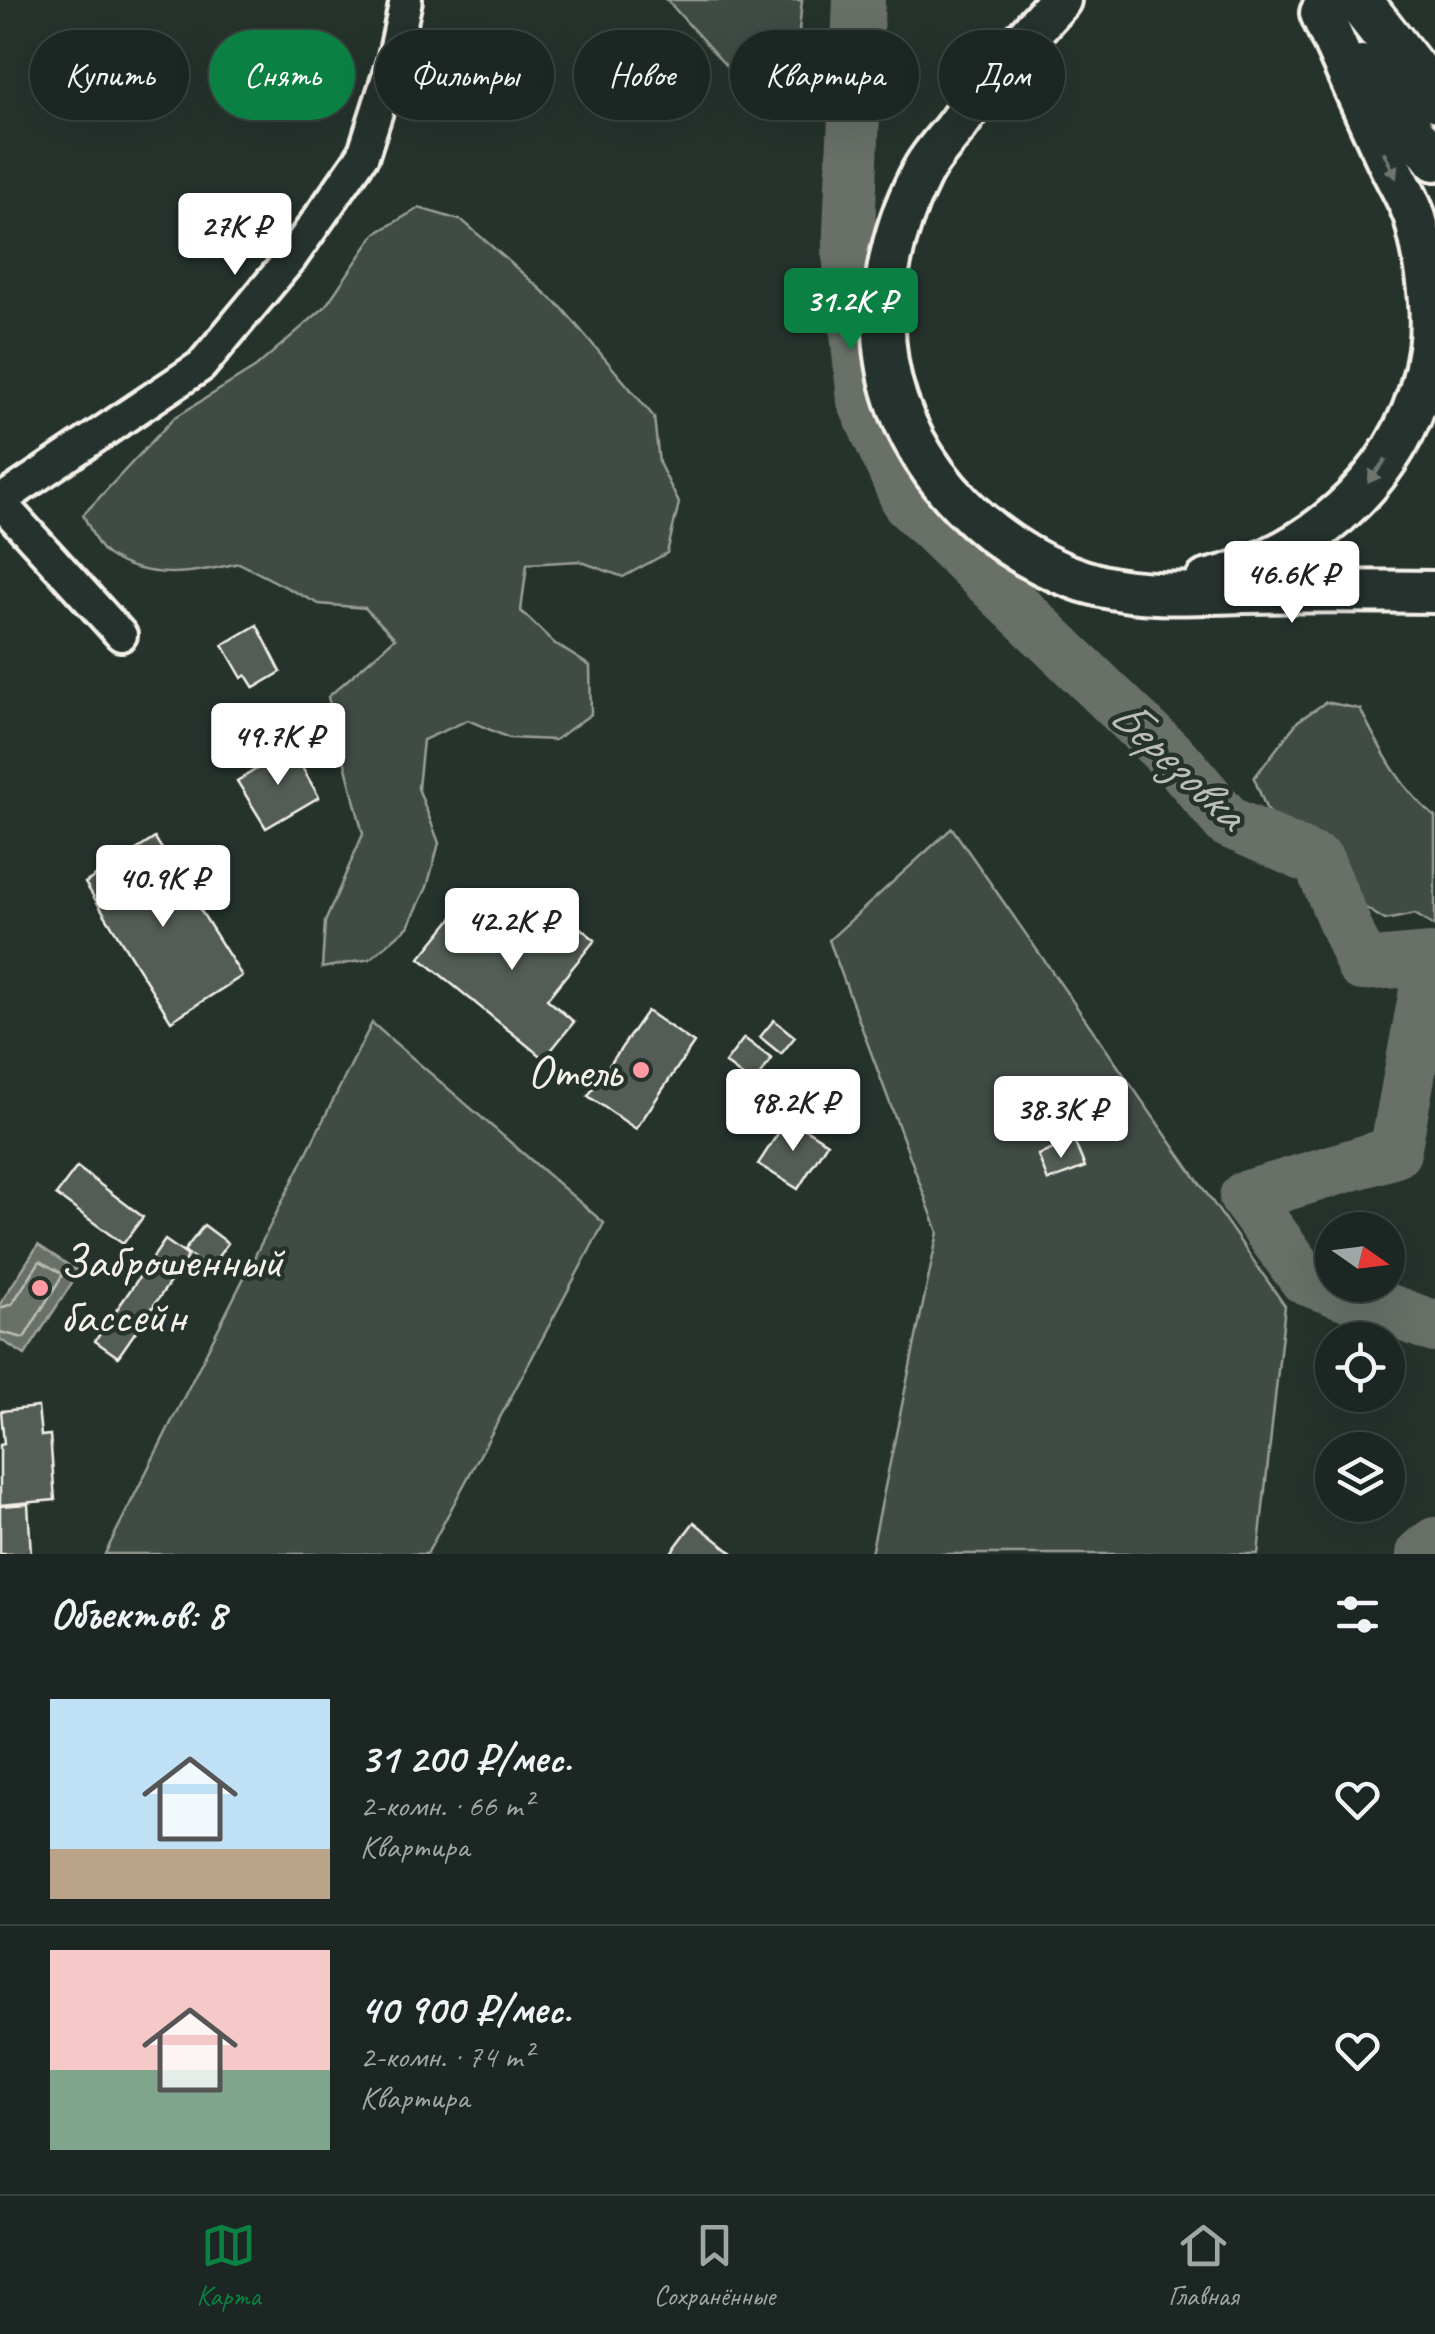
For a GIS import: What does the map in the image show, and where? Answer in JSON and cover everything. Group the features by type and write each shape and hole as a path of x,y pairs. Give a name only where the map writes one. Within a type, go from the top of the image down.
{"highway":[{"path":"1330,4 1435,98"}],"main road":[{"path":"1060,0 1002,63 920,175 896,234 884,293 887,363 903,414 934,473 979,524 1034,562 1100,586 1149,593 1435,592"},
{"path":"1149,593 1231,575 1290,550 1337,518 1381,470 1413,412 1429,348 1429,288 1415,218 1330,4"},
{"path":"1330,4 1435,160"}],"street":[{"path":"121,635 0,502 201,366 292,258 362,155 394,61 406,0"}],"shaded area":[{"path":"667,0 802,0 799,30 730,30 730,70 710,48 710,30 694,30"},
{"path":"419,208 463,221 562,308 654,417 659,463 679,503 667,553 623,577 579,561 527,564 521,611 554,643 590,666 591,714 555,740 509,738 468,720 423,740 418,788 439,843 427,887 408,927 370,959 322,968 325,922 363,834 328,697 395,638 365,608 319,604 239,563 172,573 123,564 100,547 83,515 174,418 256,367 325,307 375,234"},
{"path":"1326,702 1360,709 1401,780 1435,817 1435,927 1415,914 1385,920 1356,902 1342,871 1287,832 1266,808 1254,778 1298,721"},
{"path":"952,828 1285,1306 1258,1554 871,1554 938,1232 829,940"},
{"path":"372,1023 604,1223 427,1554 105,1554"}],"water":[{"name":"Заброшенный бассейн","path":"38,1245 79,1272 25,1355 0,1339 0,1304"}],"building":[{"path":"257,625 281,672 254,688 246,675 242,678 223,645"},
{"path":"291,748 319,797 266,828 237,781"},
{"path":"155,838 242,976 171,1021 85,883"},
{"path":"463,905 521,952 556,908 595,940 547,999 574,1022 544,1059 420,958"},
{"name":"Отель","path":"647,1011 694,1043 636,1129 588,1096"},
{"path":"774,1020 795,1037 781,1054 760,1037"},
{"path":"744,1038 772,1059 753,1084 725,1063"},
{"path":"788,1118 827,1143 798,1189 758,1164"},
{"path":"1074,1141 1085,1167 1048,1181 1038,1155"},
{"path":"77,1167 143,1217 123,1244 56,1195"},
{"path":"204,1225 228,1243 209,1269 184,1251"},
{"path":"165,1240 188,1256 118,1357 95,1341"},
{"path":"38,1407 41,1436 50,1435 55,1500 0,1505 0,1445 4,1444 1,1411"},
{"path":"28,1504 31,1554 0,1554 0,1506"},
{"path":"694,1522 734,1554 670,1554"}],"waterway":[{"name":"Березовка","path":"859,0 848,254 863,401 908,503 1181,766 1228,822 1319,862 1362,965 1431,959 1395,1152 1245,1197 1305,1279 1435,1327"},
{"name":"Березовка","path":"1422,1554 1435,1543"}],"place":[{"name":"Отель","path":"641,1070"},
{"name":"Заброшенный бассейн","path":"40,1288"}]}
